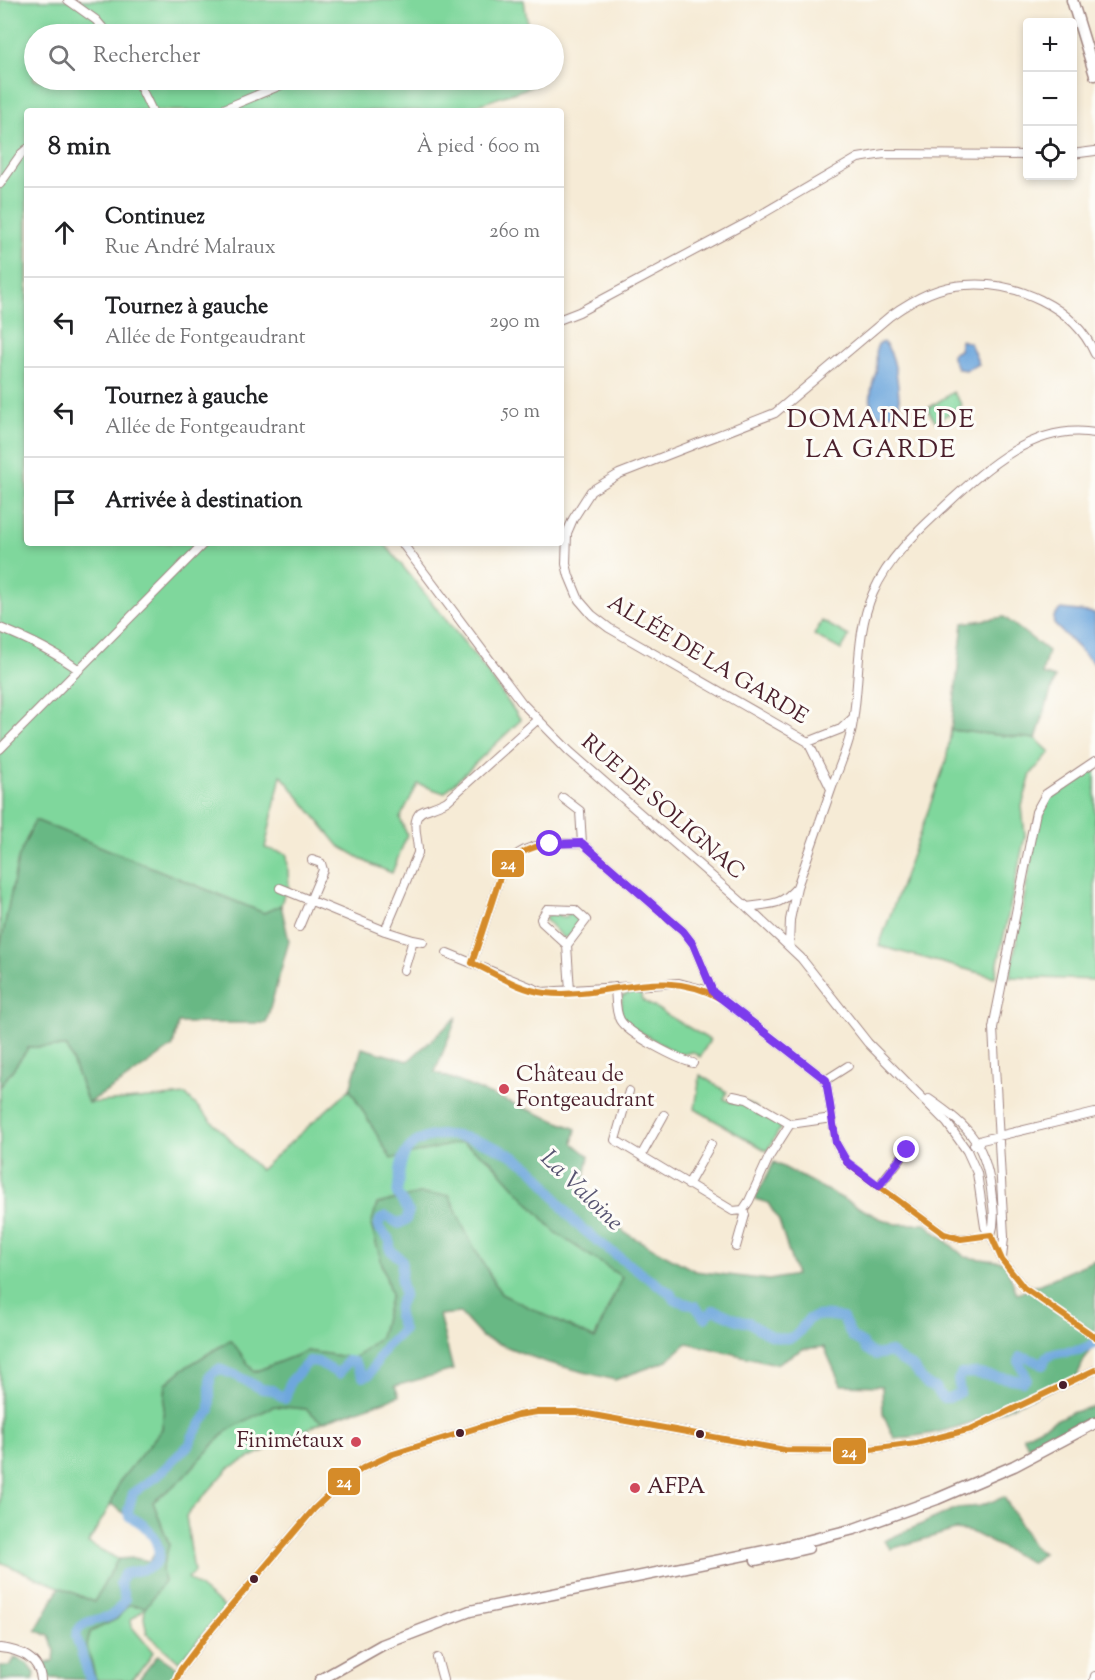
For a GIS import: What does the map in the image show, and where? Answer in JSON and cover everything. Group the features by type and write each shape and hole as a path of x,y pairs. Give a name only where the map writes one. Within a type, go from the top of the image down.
{"main road":[{"path":"1072,0 1090,43 1095,75"},
{"path":"320,1680 382,1644 470,1611 779,1548 854,1529 937,1499 1014,1466 1095,1423"},
{"path":"331,1680 393,1646 425,1632 476,1616 560,1597 782,1555 856,1535 945,1503 1016,1472 1095,1430"}],"street":[{"path":"68,0 99,24"},
{"path":"142,90 151,108"},
{"path":"226,108 269,90"},
{"path":"1077,153 1095,151"},
{"path":"0,184 24,152"},
{"path":"564,318 750,221 858,158 884,154 1023,155"},
{"name":"ALLÉE DE LA GARDE","path":"831,789 808,742 609,628 592,615 579,600 569,576 566,557 567,533 573,519 591,492 619,474 775,413 898,310 927,294 964,285 1014,288 1041,299 1060,312 1077,326 1090,342 1095,354"},
{"path":"789,945 790,920 797,887 851,734 864,620 886,567 909,539 979,474 1003,456 1029,443 1058,434 1093,431"},
{"path":"0,749 201,546"},
{"name":"RUE DE SOLIGNAC","path":"404,546 537,720 569,751 789,945 867,1043 947,1123 967,1151 977,1173 985,1227 1002,1260 1024,1288 1095,1337"},
{"path":"0,628 65,659 79,670"},
{"name":"ALLÉE DE LA GARDE","path":"808,742 841,729 853,717"},
{"path":"385,931 418,853 419,843 415,822 420,813 447,801 537,720"},
{"path":"1002,1260 1004,1237 993,1028 1036,812 1046,794 1095,761"},
{"path":"563,798 580,811 582,843"},
{"path":"472,963 503,868 508,862 522,850 533,845 582,843 683,931 693,944 713,992"},
{"path":"299,927 322,870 321,863 312,860"},
{"path":"747,907 778,903 789,897 797,887"},
{"path":"280,888 385,931 423,942"},
{"path":"567,945 542,922 541,919 547,909 575,910 585,919 567,945 570,991"},
{"path":"404,970 413,939"},
{"path":"447,953 542,992 679,983 713,992 826,1080 836,1143 847,1162 944,1233 961,1239 991,1235"},
{"path":"615,987 617,1013 626,1028 680,1060 693,1063"},
{"path":"826,1080 848,1066"},
{"name":"RUE DE SOLIGNAC","path":"913,1087 963,1125 978,1143 990,1175 995,1223 991,1235"},
{"path":"629,1091 615,1140 733,1211 743,1210 750,1201 769,1157 790,1124"},
{"path":"733,1096 747,1099 790,1124 832,1118"},
{"path":"967,1151 982,1140 1095,1113"},
{"path":"641,1155 664,1116"},
{"path":"688,1185 711,1144"},
{"path":"879,1186 907,1150"},
{"path":"736,1247 745,1215 743,1210"},
{"path":"176,1680 181,1669 207,1636 314,1509 350,1477 393,1454 518,1414 537,1412 577,1412 785,1450 856,1451 891,1447 971,1429 1095,1370"},
{"path":"0,1648 14,1650 28,1656 37,1666 41,1680"},
{"path":"437,1658 443,1680"}],"green space":[{"path":"0,0 524,0 528,24 24,24 24,90 521,90 469,108 24,108 24,546 386,546 479,661 521,720 444,793 418,784 400,818 407,835 392,873 370,864 339,846 281,775 265,848 287,854 289,887 281,905 264,913 35,820 18,859 0,948"},
{"path":"953,392 962,405 936,422 927,409"},
{"path":"1004,617 1048,651 1042,674 1055,678 1036,739 951,730 963,623"},
{"path":"822,621 849,636 841,650 814,635"},
{"path":"951,730 1036,739 1050,752 1031,774 1022,806 1025,836 995,977 879,946 946,761"},
{"path":"1095,767 1095,980 1010,977 1040,810 1049,798"},
{"path":"35,820 264,913 281,905 289,941 266,1023 178,1023 173,1046 88,1103 67,1047 29,1047 0,1087 0,948 18,859"},
{"path":"551,912 561,912 558,916 566,917 569,913 576,914 580,917 581,924 571,936 563,938 545,919"},
{"path":"640,990 642,1000 710,1040 700,1057 693,1052 678,1054 630,1026 621,1014 622,996"},
{"path":"457,1017 435,1072 576,1129 573,1143 589,1156 583,1188 625,1233 695,1271 769,1280 796,1275 779,1221 768,1203 755,1199 774,1162 879,1218 896,1224 926,1224 965,1257 1005,1262 1017,1294 1095,1260 1095,1346 1085,1358 1076,1378 964,1425 918,1436 894,1438 883,1414 882,1386 841,1385 824,1347 803,1349 776,1364 687,1343 667,1361 615,1380 545,1362 482,1337 460,1313 439,1315 453,1370 395,1386 399,1396 322,1422 306,1409 274,1406 226,1431 181,1480 153,1502 169,1545 162,1570 164,1582 146,1607 128,1605 117,1619 90,1632 87,1646 96,1680 47,1678 43,1664 54,1661 55,1651 49,1636 36,1630 60,1587 94,1602 118,1559 134,1558 150,1561 155,1553 159,1538 111,1504 119,1482 162,1429 166,1384 183,1369 231,1340 254,1372 307,1351 354,1358 380,1337 391,1295 371,1225 377,1204 419,1194 449,1195 468,1237 501,1294 595,1339 622,1277 556,1233 490,1160 462,1142 391,1159 350,1089 362,1048 408,1061"},
{"path":"29,1047 67,1047 88,1103 186,1095 260,1170 350,1089 391,1158 462,1142 490,1160 556,1233 622,1277 594,1339 501,1294 468,1237 449,1195 371,1225 391,1295 380,1337 354,1358 307,1351 254,1372 230,1340 183,1369 166,1383 162,1429 119,1482 111,1504 88,1543 118,1559 94,1602 0,1562 0,1087"},
{"path":"700,1075 727,1092 724,1099 733,1103 745,1101 757,1108 752,1111 765,1118 770,1117 781,1125 767,1151 695,1109"},
{"path":"274,1406 306,1409 322,1422 229,1468 186,1516 194,1572 188,1578 225,1608 179,1662 147,1634 145,1608 131,1620 132,1627 153,1652 146,1664 131,1680 96,1680 87,1646 90,1632 117,1619 128,1605 164,1582 162,1570 169,1544 153,1502 181,1480 226,1431"},
{"path":"1095,1406 1095,1416 1028,1446 1023,1436 1070,1413"},
{"path":"1004,1497 1034,1548 1043,1553 1032,1563 971,1532 955,1530 891,1549 884,1541 957,1508 980,1506"},
{"path":"158,1655 177,1668 172,1680 138,1680"},
{"path":"15,1658 27,1663 35,1673 34,1680 0,1680 0,1666 10,1666"}],"water":[{"path":"961,340 970,343 979,364 966,370 958,369 952,358 952,354 959,350"},
{"path":"883,342 892,355 898,383 900,409 898,413 879,415 872,408 871,395 877,347"},
{"path":"1061,609 1095,613 1095,665 1054,624 1054,617"}],"waterway":[{"name":"La Valoine","path":"90,1680 76,1636 78,1630 86,1623 112,1615 119,1608 125,1600 120,1583 124,1574 148,1568 158,1560 158,1548 153,1537 142,1524 129,1516 128,1511 133,1493 158,1475 190,1444 192,1437 210,1410 210,1375 219,1369 262,1389 272,1390 285,1399 290,1382 309,1361 318,1362 339,1374 347,1361 354,1362 363,1377 369,1375 385,1347 403,1330 398,1316 399,1305 404,1294 401,1282 402,1260 390,1250 390,1240 378,1227 380,1220 386,1216 399,1224 406,1220 409,1212 397,1194 400,1169 406,1152 423,1139 438,1135 474,1140 492,1146 524,1163 541,1178 566,1213 578,1225 611,1252 670,1293 675,1300 695,1306 705,1318 713,1310 718,1311 740,1321 749,1322 779,1338 792,1337 797,1334 807,1320 813,1317 843,1318 852,1337 862,1343 866,1349 875,1355 891,1352 915,1369 926,1384 936,1388 942,1398 949,1398 960,1392 958,1380 961,1374 973,1373 1023,1381 1027,1378 1019,1362 1020,1357 1043,1365 1046,1357 1052,1354 1075,1351 1095,1343"}],"transit line":[{"name":"24","path":"472,963 503,868 521,853 539,846 582,843 683,931 693,944 713,992 826,1080 836,1143 847,1163 944,1234 961,1239 991,1235"},
{"name":"24","path":"472,963 517,985 545,993 568,994 655,984 676,984 699,989 722,999"},
{"name":"24","path":"991,1235 1002,1260 1024,1288 1095,1337"},
{"name":"24","path":"176,1680 181,1669 206,1636 314,1509 339,1485 363,1468 393,1454 518,1415 537,1412 577,1412 785,1450 856,1451 916,1443 971,1429 1095,1370"}],"place":[{"name":"Château de Fontgeaudrant","path":"504,1089"},
{"name":"Finimétaux","path":"356,1442"},
{"name":"AFPA","path":"635,1488"}],"district":[{"name":"DOMAINE DE LA GARDE","path":"881,435"}],"route":[{"path":"550,844 582,843 683,931 693,944 713,992 826,1080 836,1143 847,1162 879,1186 907,1150"}]}
